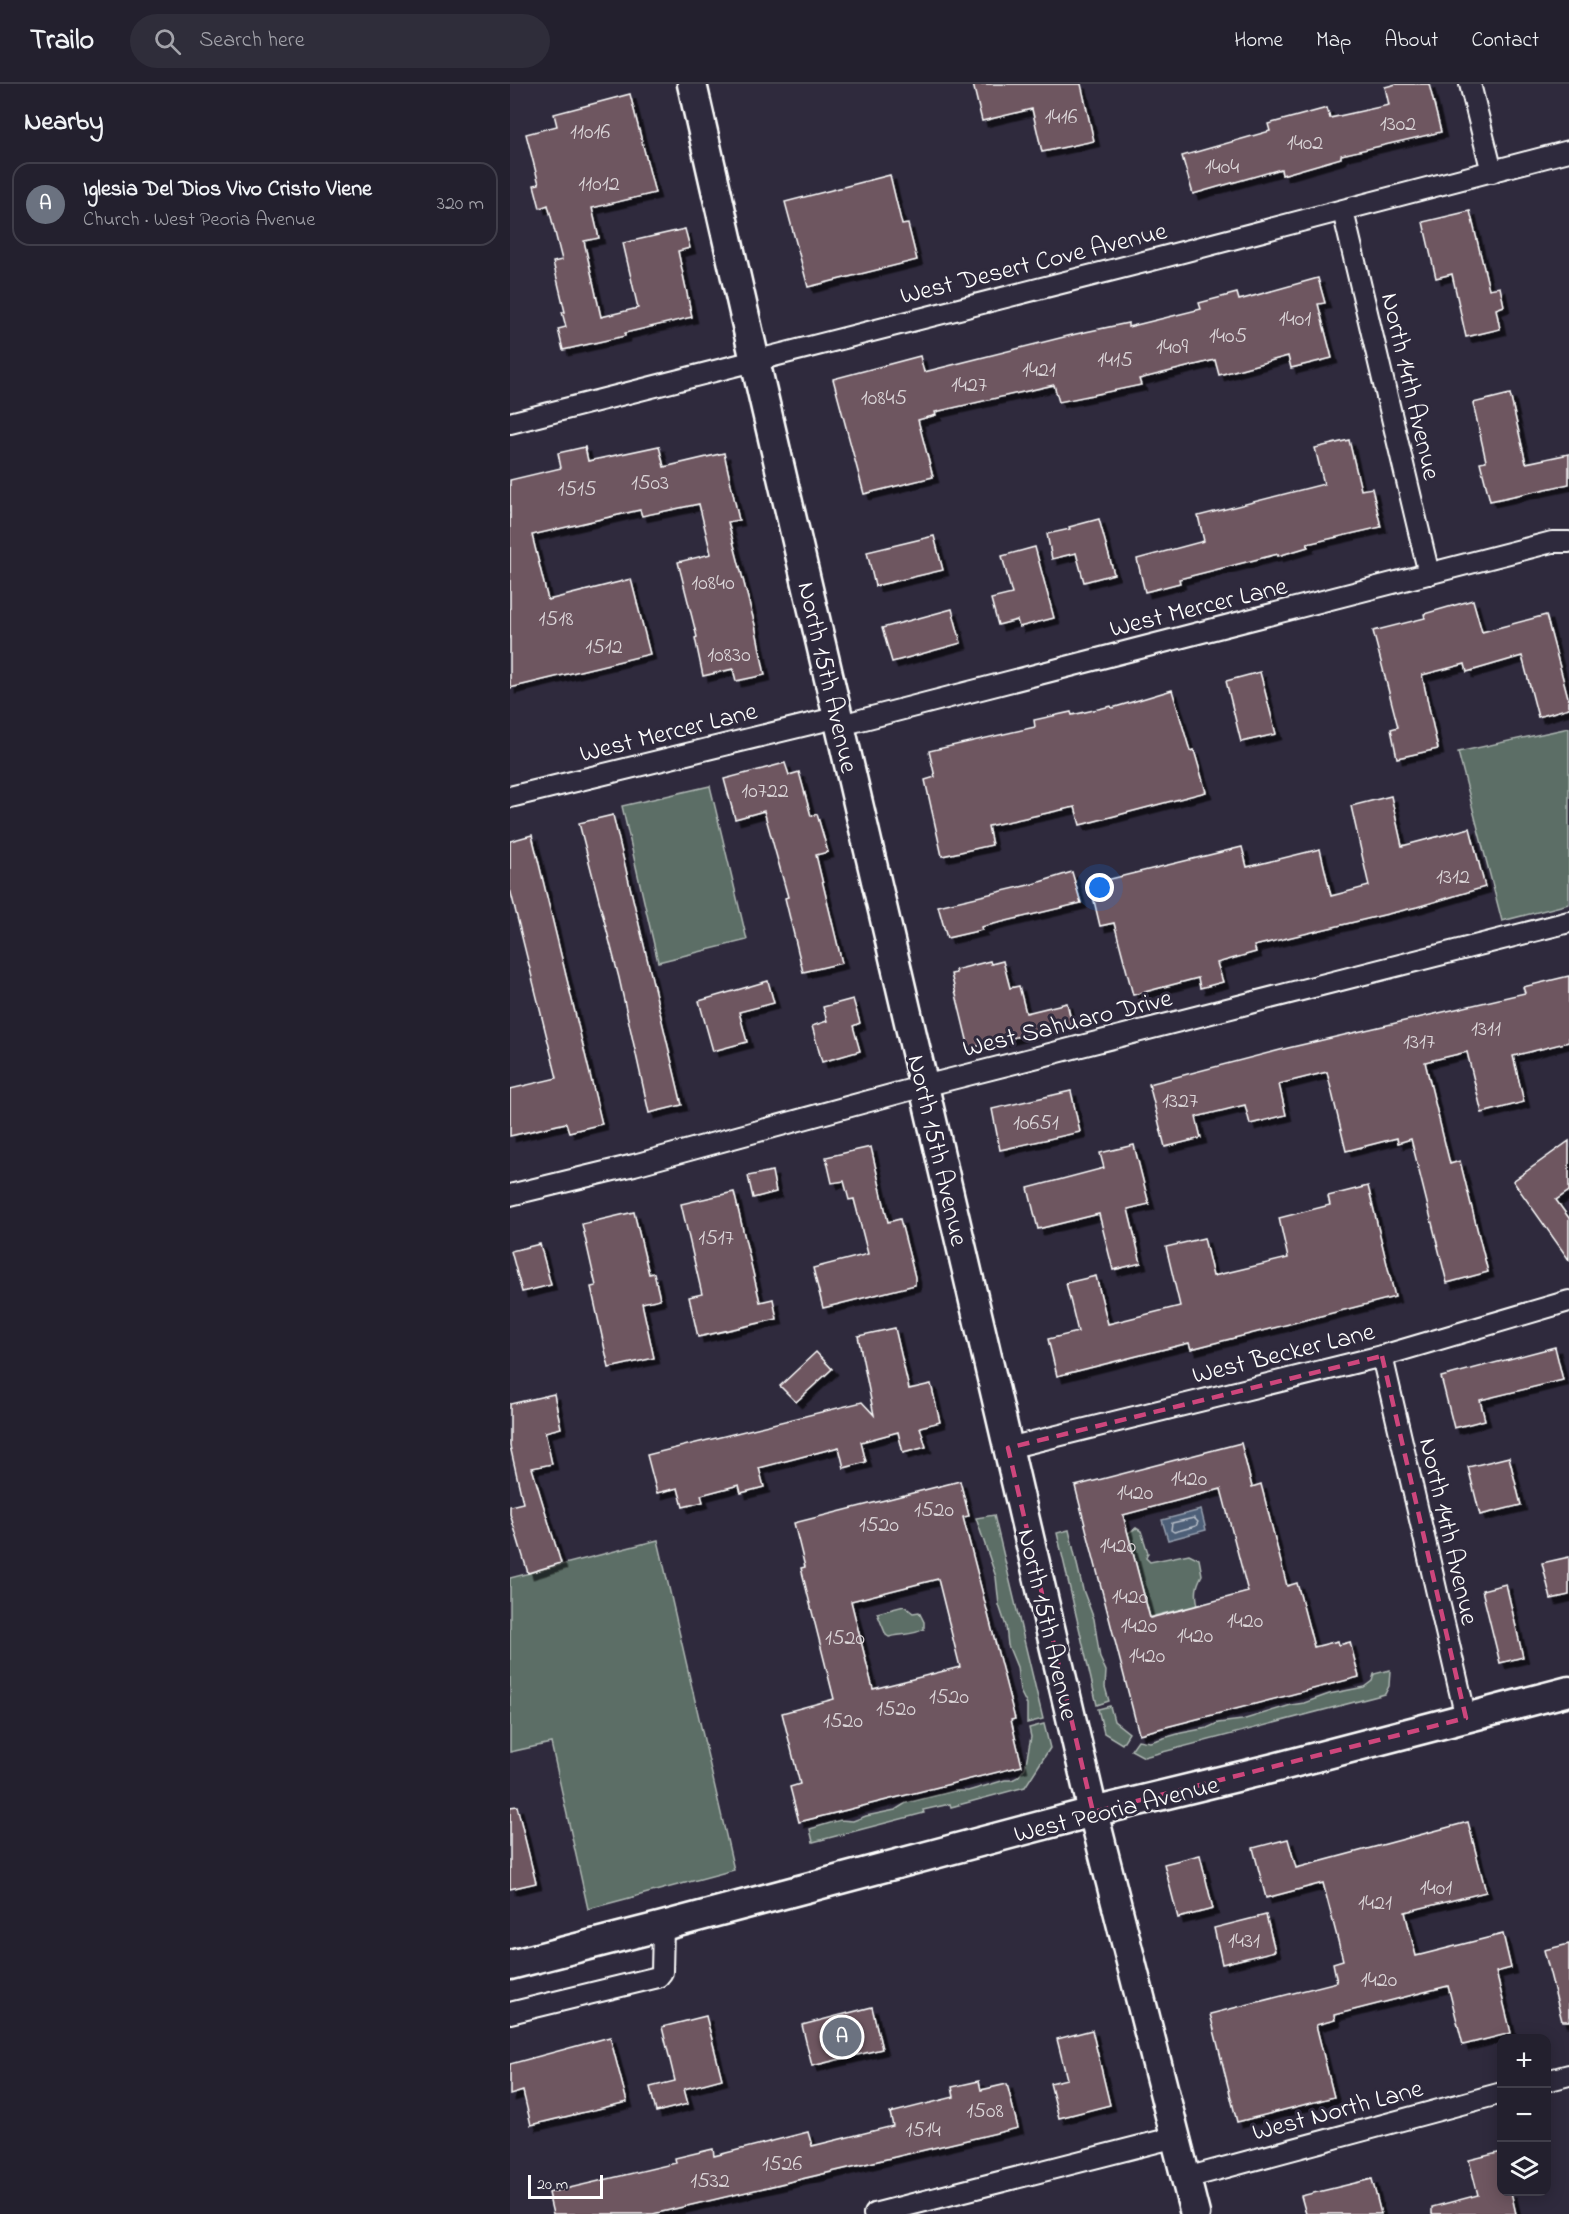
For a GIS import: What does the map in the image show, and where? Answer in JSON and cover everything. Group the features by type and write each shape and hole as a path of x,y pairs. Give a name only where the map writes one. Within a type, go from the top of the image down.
{"street":[{"name":"North 15th Avenue","path":"692,84 754,361 840,721 1093,1812 1195,2214"},
{"path":"1470,84 1492,172"},
{"name":"West Desert Cove Avenue","path":"510,423 1569,151"},
{"name":"North 14th Avenue","path":"1342,211 1429,574"},
{"name":"West Mercer Lane","path":"510,797 840,721 1552,542 1569,542"},
{"name":"West Sahuaro Drive","path":"510,1195 634,1165 924,1086 1569,922"},
{"name":"West Becker Lane","path":"1008,1448 1382,1356 1569,1301"},
{"name":"North 14th Avenue","path":"1382,1356 1466,1718"},
{"name":"West Peoria Avenue","path":"510,1965 1093,1812 1274,1768 1569,1691"},
{"path":"510,2013 658,1977 662,1972 663,1926"},
{"path":"1551,2080 1569,2075"},
{"name":"West North Lane","path":"1186,2178 1497,2094"},
{"path":"874,2214 1176,2137"}],"highlighted area":[{"path":"1382,1356 1466,1718 1093,1812 1008,1448"}],"green space":[{"path":"1569,728 1569,904 1502,921 1458,752"},
{"path":"710,786 747,940 658,962 622,806"},
{"path":"994,1515 1043,1719 1027,1723 1027,1705 1020,1691 1017,1667 1008,1645 1006,1626 999,1605 996,1577 976,1518"},
{"path":"1136,1528 1141,1531 1148,1553 1146,1558 1150,1562 1189,1554 1199,1559 1202,1575 1197,1590 1198,1605 1150,1617 1128,1533"},
{"path":"1069,1530 1083,1590 1094,1619 1100,1658 1106,1671 1105,1687 1109,1701 1097,1705 1057,1533"},
{"path":"658,1540 734,1870 588,1909 551,1743 510,1752 510,1578"},
{"path":"904,1606 913,1613 919,1612 924,1622 924,1629 889,1637 877,1613"},
{"path":"1390,1670 1389,1686 1385,1694 1144,1757 1131,1750 1138,1740 1150,1742 1207,1728 1218,1723 1242,1720 1329,1694 1364,1687 1372,1681 1374,1674"},
{"path":"1110,1706 1114,1721 1129,1733 1122,1744 1104,1733 1098,1709"},
{"path":"1044,1724 1050,1748 1025,1787 951,1807 950,1804 923,1810 924,1813 813,1842 810,1829 840,1820 853,1821 895,1810 906,1803 954,1791 968,1791 1018,1777 1025,1768 1031,1737 1029,1728"}],"water":[{"path":"1201,1510 1206,1530 1168,1540 1162,1520"}],"building":[{"path":"973,84 1081,84 1094,141 1042,152 1032,109 982,121"},
{"path":"1396,84 1429,84 1441,132 1341,155 1341,158 1282,175 1281,169 1193,194 1182,156 1270,131 1268,124 1327,108 1330,118 1389,105 1385,87"},
{"path":"630,94 655,193 592,208 599,238 584,241 601,317 638,308 623,243 685,229 690,248 678,251 692,317 625,333 625,336 563,350 558,329 566,327 562,312 565,312 553,262 562,260 548,205 540,208 534,185 539,184 526,134 557,126 554,114"},
{"path":"890,175 902,225 908,224 917,260 808,287 785,202"},
{"path":"1470,211 1489,289 1500,287 1504,306 1496,309 1500,329 1466,337 1452,274 1436,278 1423,222"},
{"path":"1318,278 1325,303 1318,304 1332,358 1291,368 1288,356 1219,375 1215,360 1139,379 1141,385 1059,402 1054,385 935,412 936,415 918,420 933,477 864,494 833,379 920,356 924,372 1076,334 1128,323 1128,327 1201,309 1199,303 1237,293 1239,300"},
{"path":"1510,394 1526,463 1569,454 1569,484 1490,501 1480,462 1486,461 1473,403"},
{"path":"1349,440 1361,490 1372,488 1381,527 1307,544 1308,547 1278,556 1278,554 1179,579 1180,583 1145,592 1137,559 1204,541 1198,516 1324,484 1315,448"},
{"path":"659,446 664,467 724,453 739,520 728,522 755,625 765,675 736,681 733,669 703,676 695,638 697,637 678,562 711,554 699,504 642,516 640,510 532,535 548,600 631,579 650,654 510,688 510,480 561,468 558,453 585,447 588,461"},
{"path":"1099,519 1114,574 1084,582 1076,553 1052,559 1047,534"},
{"path":"934,536 943,570 875,586 867,552"},
{"path":"1035,547 1054,618 1019,627 1017,620 998,625 991,599 1012,594 1002,556"},
{"path":"1473,600 1482,632 1546,615 1569,708 1538,717 1522,656 1467,672 1465,664 1422,675 1438,749 1397,758 1391,729 1398,727 1373,631 1425,618 1424,614"},
{"path":"952,609 961,643 892,662 882,628"},
{"path":"1260,672 1276,734 1241,742 1226,681"},
{"path":"1172,690 1190,751 1194,750 1206,792 1080,825 1075,807 988,826 992,845 942,856 925,780 935,777 929,751 1035,727 1034,720 1071,712 1072,715 1111,706 1112,708"},
{"path":"785,763 789,775 799,772 811,816 817,814 828,852 816,855 842,963 803,972 785,898 788,897 764,811 735,819 724,779"},
{"path":"1391,796 1402,846 1470,828 1485,887 1417,907 1254,946 1256,952 1217,963 1223,982 1200,988 1198,978 1133,995 1114,923 1100,926 1090,884 1242,847 1247,867 1320,849 1331,896 1369,886 1351,806"},
{"path":"613,815 682,1105 649,1113 619,978 579,823"},
{"path":"532,835 602,1124 569,1132 566,1123 510,1136 510,1089 557,1078 510,889 510,841"},
{"path":"1072,872 1081,903 981,927 982,930 947,938 938,906 1033,884"},
{"path":"990,961 991,964 1003,961 1010,988 1019,986 1026,1013 1067,1003 1072,1024 969,1048 951,974 956,973 955,970"},
{"path":"1569,976 1569,1042 1513,1056 1524,1102 1482,1113 1467,1052 1425,1062 1450,1164 1460,1161 1488,1272 1447,1283 1411,1139 1398,1143 1397,1138 1346,1151 1327,1072 1279,1084 1286,1115 1250,1124 1245,1105 1196,1117 1201,1138 1165,1147 1149,1084 1288,1048 1525,993 1523,987"},
{"path":"768,981 774,1003 739,1012 747,1042 713,1051 699,1001"},
{"path":"853,999 860,1023 853,1026 860,1051 822,1062 812,1026 827,1021 823,1007"},
{"path":"1071,1091 1080,1132 1000,1150 992,1109"},
{"path":"1569,1141 1569,1191 1556,1200 1569,1218 1569,1260 1513,1181"},
{"path":"1134,1145 1149,1204 1128,1209 1141,1263 1113,1270 1099,1214 1038,1229 1028,1188 1104,1168 1100,1153"},
{"path":"871,1147 888,1222 900,1219 915,1285 823,1308 813,1268 868,1254 854,1199 849,1200 844,1181 832,1183 826,1157"},
{"path":"772,1171 776,1192 753,1198 748,1176"},
{"path":"1368,1186 1395,1297 1191,1349 1189,1343 1057,1376 1048,1339 1078,1332 1066,1283 1096,1276 1108,1324 1180,1306 1166,1247 1204,1238 1213,1276 1288,1258 1279,1218 1330,1205 1328,1196"},
{"path":"734,1192 760,1302 773,1299 777,1319 698,1337 689,1297 702,1294 681,1204"},
{"path":"634,1212 649,1274 654,1273 660,1299 642,1303 654,1358 609,1368 591,1287 596,1286 582,1224"},
{"path":"540,1244 551,1285 522,1292 511,1251"},
{"path":"895,1328 909,1389 931,1384 940,1422 920,1427 926,1447 903,1453 898,1432 861,1442 866,1462 844,1468 839,1447 759,1468 764,1487 741,1493 739,1485 701,1495 703,1502 683,1507 678,1488 657,1493 647,1455 862,1402 874,1415 858,1336"},
{"path":"1555,1347 1563,1380 1480,1400 1485,1420 1454,1428 1441,1377"},
{"path":"816,1352 832,1369 796,1402 780,1386"},
{"path":"554,1394 561,1428 545,1432 552,1464 532,1468 561,1563 528,1573 510,1514 510,1506 523,1503 510,1446 510,1404"},
{"path":"1241,1443 1252,1487 1261,1484 1287,1586 1297,1583 1314,1647 1338,1641 1339,1645 1350,1642 1359,1677 1139,1734 1075,1486","holes":["1221,1489 1248,1592 1150,1618 1123,1515"]},
{"path":"1509,1457 1521,1505 1480,1515 1468,1467"},
{"path":"960,1481 969,1516 963,1517 1015,1719 1011,1720 1022,1766 799,1822 790,1787 800,1784 782,1713 834,1699 801,1568 805,1567 794,1523","holes":["938,1579 960,1667 873,1689 851,1601"]},
{"path":"1569,1557 1569,1595 1551,1599 1542,1563"},
{"path":"1506,1584 1523,1657 1500,1663 1482,1590"},
{"path":"517,1806 536,1883 510,1889 510,1807"},
{"path":"1468,1822 1486,1892 1405,1912 1416,1956 1503,1934 1511,1968 1496,1972 1511,2033 1497,2034 1497,2036 1463,2045 1448,1986 1334,2015 1335,2020 1316,2025 1334,2097 1237,2122 1210,2014 1337,1982 1333,1963 1343,1960 1323,1883 1266,1898 1253,1848 1288,1839 1296,1868"},
{"path":"1200,1855 1213,1909 1178,1918 1164,1864"},
{"path":"1266,1915 1275,1951 1222,1964 1214,1928"},
{"path":"1569,1944 1569,2021 1562,2021 1544,1950"},
{"path":"872,2007 882,2049 812,2066 802,2025"},
{"path":"706,2016 722,2079 684,2089 688,2104 656,2112 650,2087 675,2081 662,2027"},
{"path":"1092,2030 1110,2105 1059,2118 1050,2083 1067,2079 1057,2039"},
{"path":"610,2037 627,2102 531,2125 523,2091 510,2095 510,2064"},
{"path":"979,2081 981,2090 1007,2084 1018,2128 653,2214 553,2214 548,2193 676,2163 675,2158 713,2149 714,2156 808,2132 812,2146 893,2126 890,2113 954,2097 952,2087"},
{"path":"1497,2153 1497,2196 1512,2196 1516,2214 1432,2214 1432,2207 1478,2195 1469,2160"},
{"path":"1372,2179 1381,2214 1306,2214 1301,2196"}],"place":[{"name":"Iglesia Del Dios Vivo Cristo Viene","path":"842,2037"}]}
